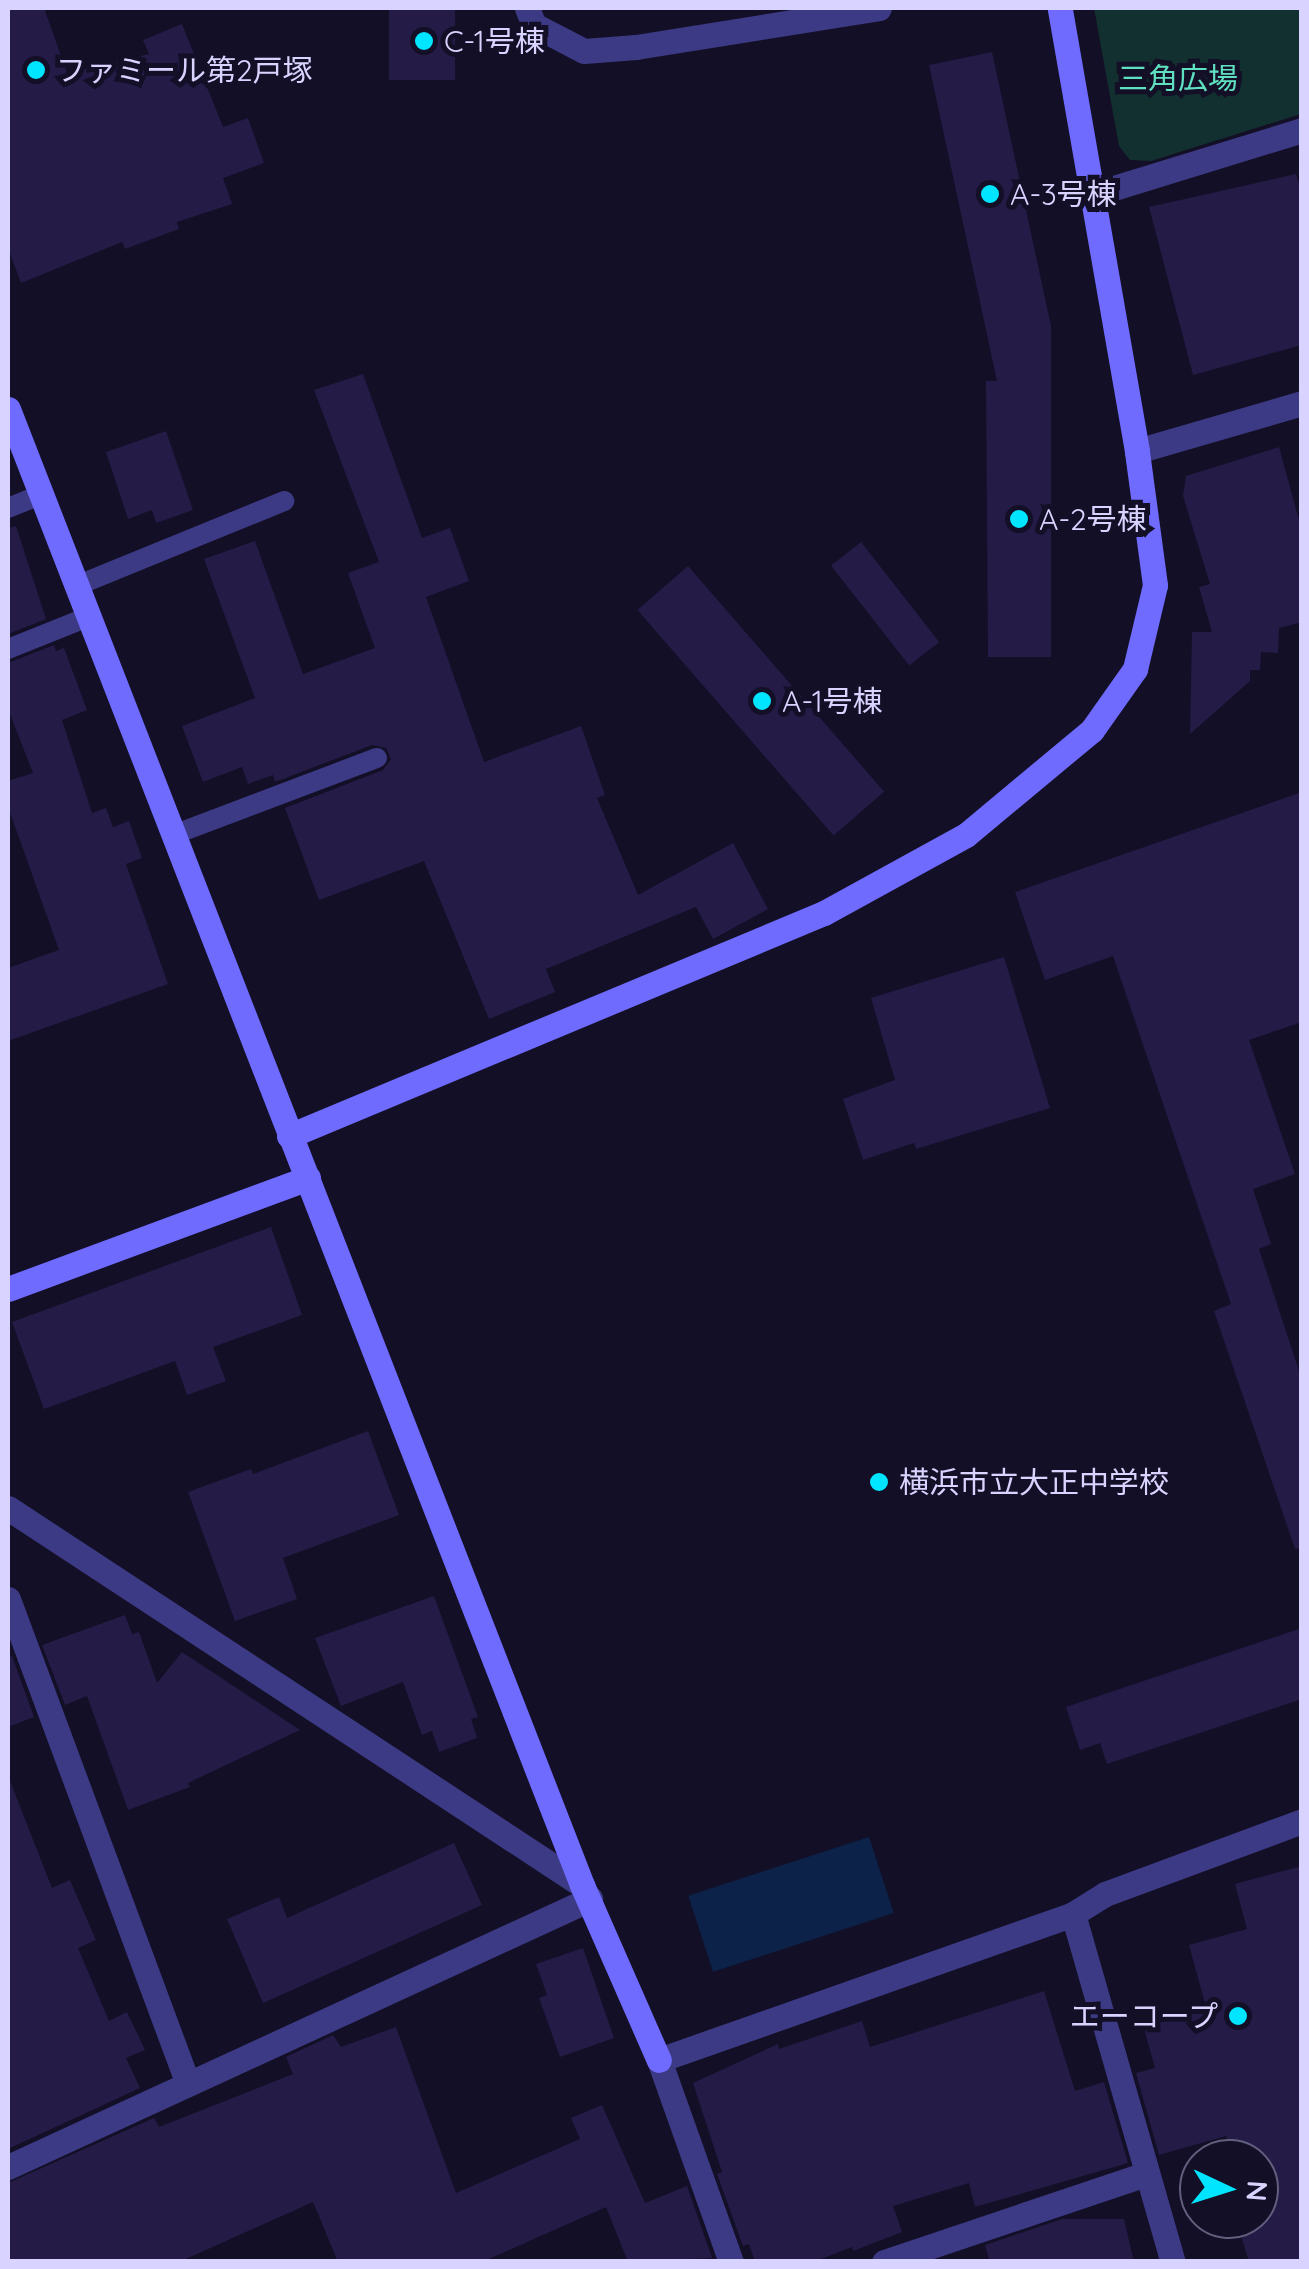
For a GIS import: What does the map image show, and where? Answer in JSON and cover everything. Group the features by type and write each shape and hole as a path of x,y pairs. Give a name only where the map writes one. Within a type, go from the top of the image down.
{"street":[{"path":"527,8 534,26 584,50 636,47 879,8"},
{"path":"289,1136 824,913 966,835 1092,730 1135,669 1155,585 1137,451 1060,8"},
{"path":"1091,195 1302,130"},
{"path":"1137,451 1302,403"},
{"path":"8,410 586,1892 659,2060 731,2262"},
{"path":"8,1289 308,1178"},
{"path":"8,1508 586,1892"},
{"path":"8,1603 188,2084"},
{"path":"659,2060 1072,1914 1105,1894 1302,1821"},
{"path":"8,2166 188,2084 586,1892"},
{"path":"1072,1914 1173,2262"},
{"path":"884,2262 1145,2174"}],"lane":[{"path":"8,508 41,495"},
{"path":"76,586 284,501"},
{"path":"8,649 88,617"},
{"path":"173,835 376,758"}],"green space":[{"name":"三角広場","path":"1094,8 1301,8 1301,114 1151,161 1130,160 1119,146"}],"water":[{"path":"869,1837 894,1913 713,1972 688,1896"}],"building":[{"path":"8,8 44,8 67,73 149,54 143,40 182,24 223,127 248,118 264,163 223,178 232,204 177,222 179,229 125,249 122,242 21,283 8,248"},
{"name":"C-1号棟","path":"389,8 455,8 455,80 389,80"},
{"path":"992,52 1051,326 1051,657 988,657 986,381 997,381 929,65"},
{"path":"1296,174 1302,195 1302,345 1193,375 1149,207"},
{"path":"363,374 422,538 450,528 469,581 426,597 484,762 581,726 605,795 597,798 638,895 733,843 768,909 713,939 696,907 546,969 555,992 489,1019 424,861 319,900 285,808 383,770 391,759 386,748 372,745 275,782 273,775 248,784 242,767 203,782 182,726 255,698 204,559 255,541 303,674 375,648 348,573 379,562 314,390"},
{"path":"166,431 193,510 156,523 152,510 128,519 106,452"},
{"path":"1279,447 1302,531 1302,622 1279,628 1278,653 1261,652 1260,670 1250,670 1250,681 1190,734 1192,632 1212,632 1199,587 1210,584 1183,496 1186,476"},
{"path":"16,526 46,619 8,634 8,528"},
{"path":"861,542 939,642 909,665 831,565"},
{"name":"A-1号棟","path":"688,566 884,792 834,836 637,610"},
{"path":"54,645 56,651 64,648 87,710 62,720 92,813 106,808 113,827 129,821 142,858 126,864 168,984 8,1041 8,968 59,950 8,807 8,781 33,773 8,709 8,663"},
{"path":"1302,792 1302,1022 1249,1040 1295,1174 1253,1189 1271,1244 1259,1249 1302,1380 1302,1548 1295,1549 1214,1311 1231,1304 1113,956 1045,980 1015,892"},
{"path":"1004,957 1050,1108 916,1149 914,1143 863,1160 843,1099 895,1080 871,998"},
{"path":"271,1227 302,1315 213,1347 226,1381 187,1395 175,1361 44,1409 12,1322"},
{"path":"368,1431 399,1515 283,1558 297,1599 235,1621 188,1492 251,1469 253,1474"},
{"path":"434,1596 478,1717 471,1719 477,1738 439,1752 432,1731 422,1735 403,1682 341,1706 315,1638"},
{"path":"125,1615 132,1634 139,1632 157,1683 182,1652 300,1730 188,1783 190,1787 128,1810 87,1696 65,1705 42,1645"},
{"path":"1302,1628 1302,1699 1107,1764 1100,1743 1080,1750 1066,1707"},
{"path":"12,1656 34,1717 8,1727 8,1657"},
{"path":"10,1781 52,1888 70,1880 96,1940 78,1948 109,2021 127,2012 145,2050 126,2058 140,2088 8,2149"},
{"path":"454,1843 482,1905 263,2003 227,1919 279,1897 287,1918"},
{"name":"エーコープ","path":"1302,1866 1302,2262 1249,2262 1242,2239 1279,2239 1279,2139 1179,2139 1179,2149 1159,2155 1136,2073 1155,2068 1143,2025 1206,2007 1189,1945 1247,1929 1235,1884"},
{"path":"583,1948 614,2038 560,2057 539,1998 547,1995 536,1964"},
{"path":"1044,1991 1075,2091 1104,2082 1128,2163 975,2207 969,2183 893,2206 902,2232 853,2251 852,2247 813,2262 755,2262 749,2244 743,2246 717,2174 722,2172 693,2083 778,2044 779,2049 862,2021 870,2047"},
{"path":"396,2027 456,2193 580,2139 571,2118 602,2105 645,2203 687,2186 712,2258 628,2262 606,2207 482,2262 338,2262 313,2202 179,2262 8,2262 8,2183 154,2118 159,2127 293,2074 286,2057 333,2035 341,2047"},
{"path":"1062,2219 1124,2219 1134,2262 990,2262 985,2245"}],"place":[{"name":"C-1号棟","path":"424,41"},
{"name":"ファミール第2戸塚","path":"36,70"},
{"name":"A-3号棟","path":"990,194"},
{"name":"A-2号棟","path":"1019,519"},
{"name":"A-1号棟","path":"762,701"},
{"name":"横浜市立大正中学校","path":"879,1482"},
{"name":"エーコープ","path":"1238,2016"}]}
